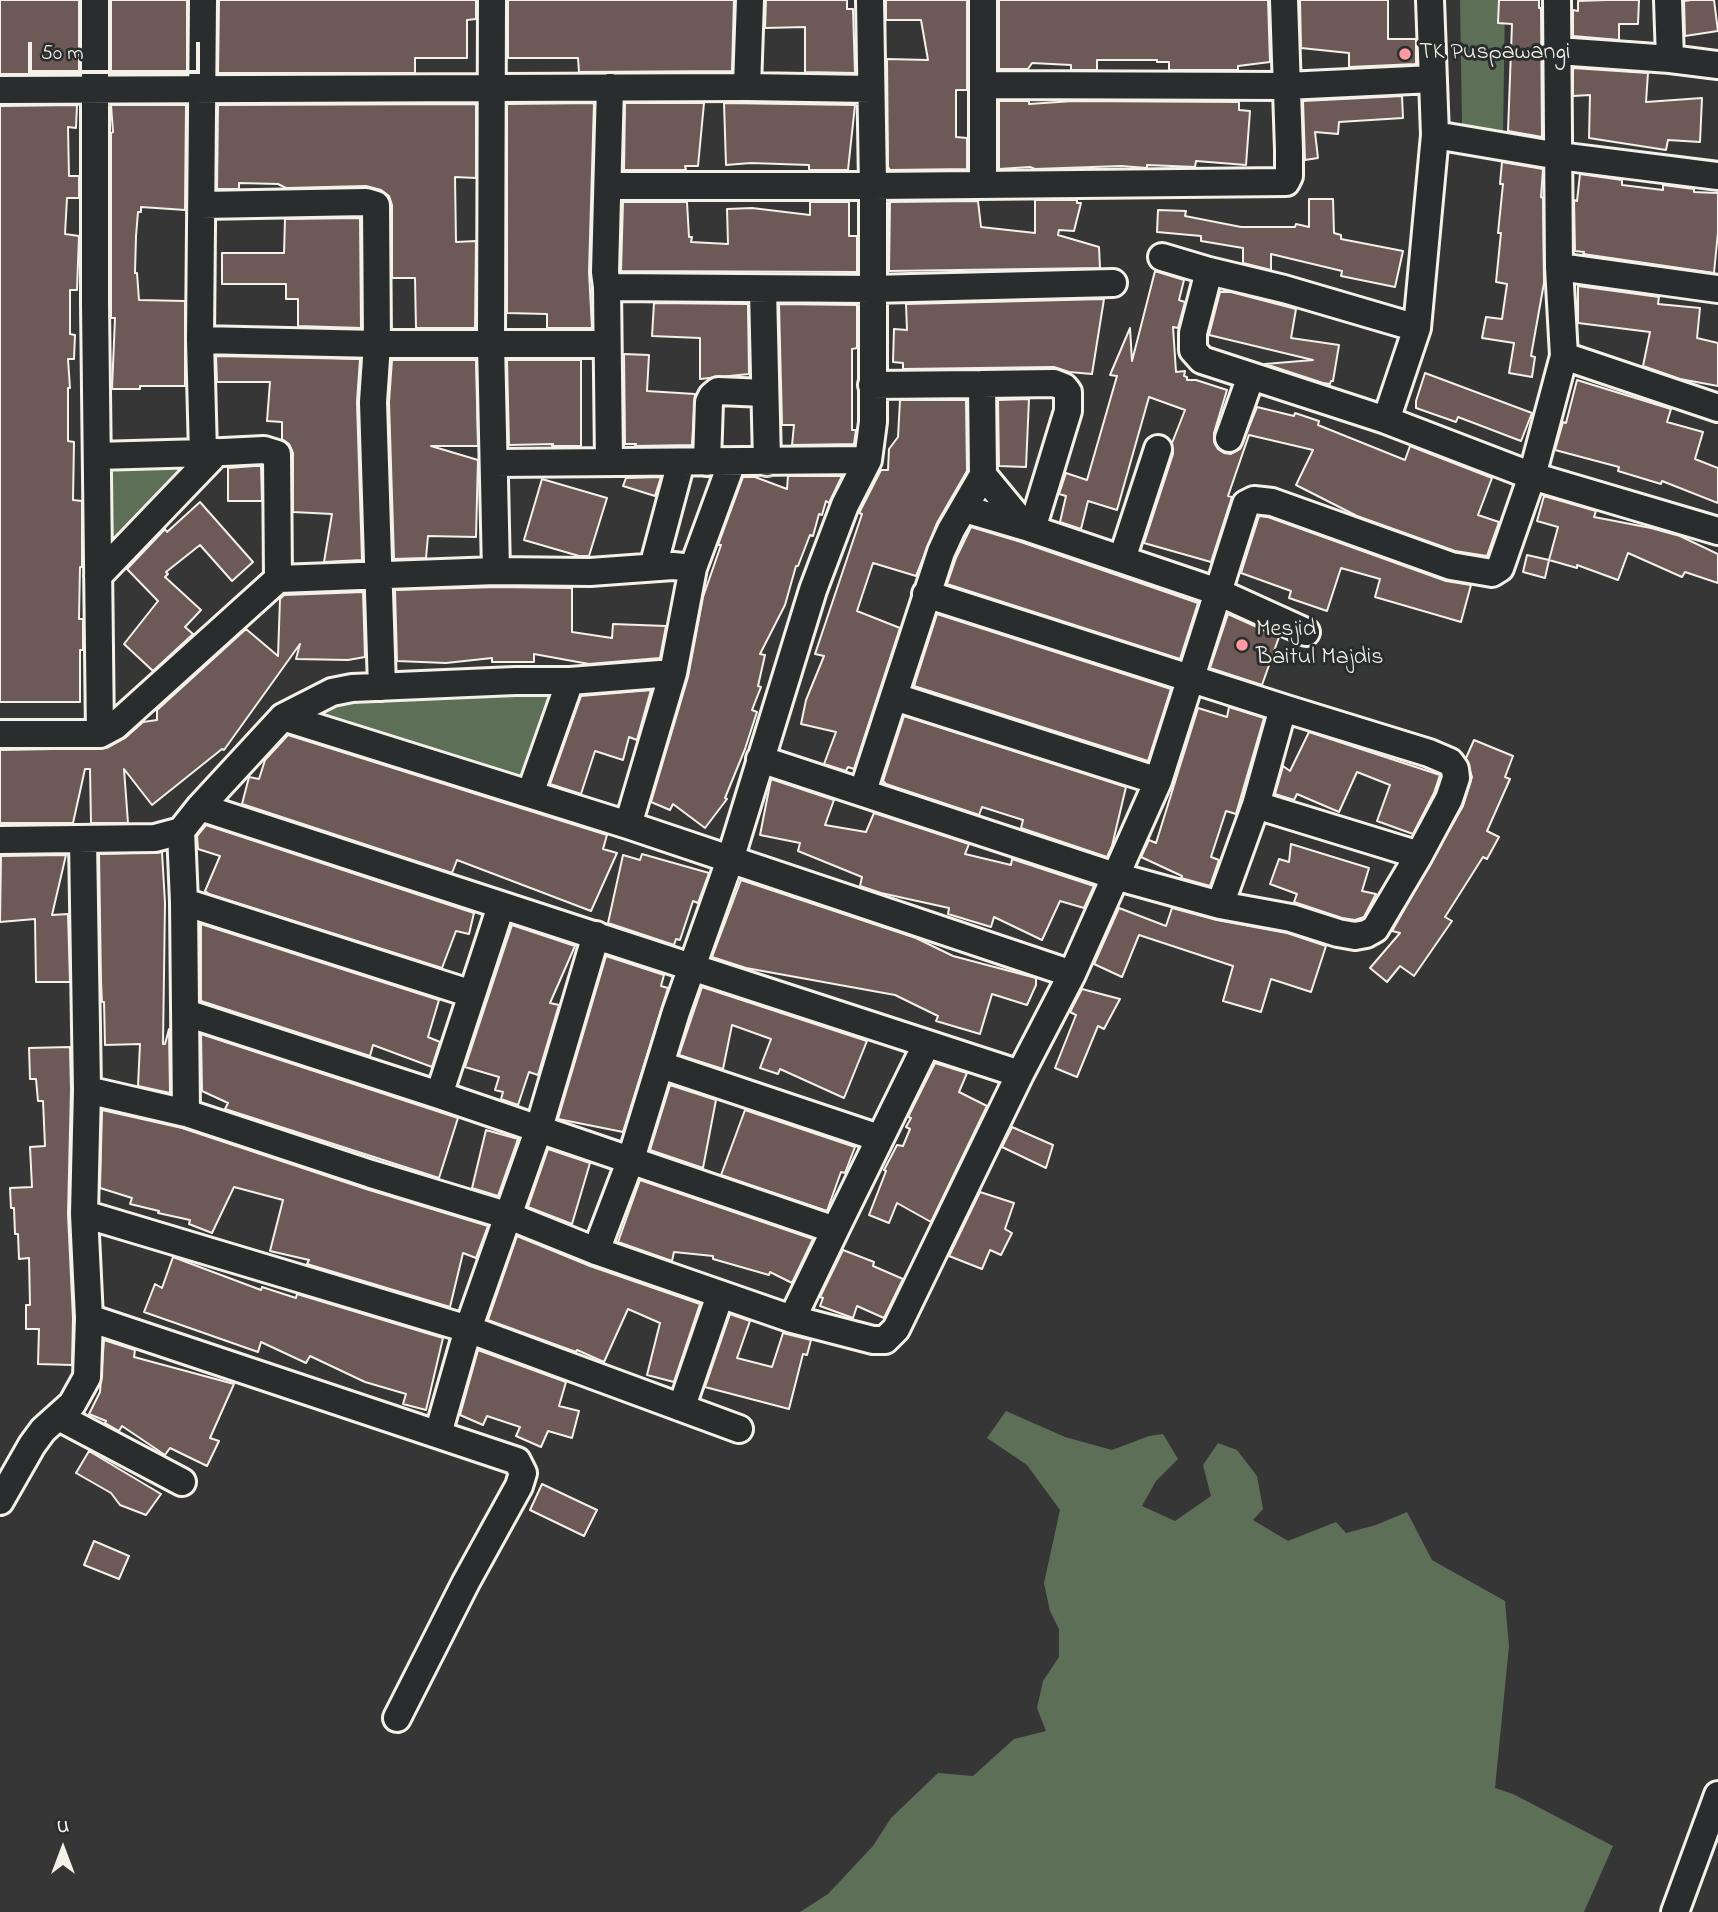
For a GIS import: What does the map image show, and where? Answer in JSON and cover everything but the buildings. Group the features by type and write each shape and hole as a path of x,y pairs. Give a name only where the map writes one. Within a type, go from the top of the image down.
{"street":[{"path":"95,0 100,734"},
{"path":"99,576 210,452 200,340 200,91 203,0"},
{"path":"492,0 491,343 496,571"},
{"path":"747,87 750,0"},
{"path":"596,1251 631,1159 690,968 730,860 813,590 845,505 868,460 873,422 870,0"},
{"path":"983,184 984,0"},
{"path":"608,186 873,187 1286,181 1289,165 1284,0"},
{"path":"1386,420 1418,328 1435,135 1430,0"},
{"path":"87,1090 186,1113 509,1216 596,1251 792,1319 873,1340 884,1340 891,1335 1072,974 1158,781 1246,504 1254,500 1272,502 1451,566 1492,573 1500,568 1532,476 1564,356 1559,267 1557,0"},
{"path":"1668,0 1670,59"},
{"path":"1558,51 1718,65"},
{"path":"984,85 1286,86 1433,79"},
{"path":"0,90 747,87 870,89"},
{"path":"608,462 605,272 610,88"},
{"path":"1435,135 1559,156 1718,176"},
{"path":"202,205 366,202 376,205 377,344 373,402 382,687"},
{"path":"1163,257 1418,328"},
{"path":"1559,267 1718,289"},
{"path":"1209,271 1193,333 1193,350 1202,360 1386,420 1532,476 1718,531"},
{"path":"607,287 872,289 1113,283"},
{"path":"763,289 766,462"},
{"path":"200,340 377,344 606,344"},
{"path":"1564,356 1718,408"},
{"path":"1229,438 1251,376"},
{"path":"872,385 1054,383 1064,387 1068,392 1068,411 1029,528"},
{"path":"863,791 926,594 951,530 983,475 982,384"},
{"path":"628,825 673,673 707,462 709,402 718,391 765,393"},
{"path":"1122,559 1158,449"},
{"path":"97,456 264,450 277,454 278,579"},
{"path":"494,463 868,460"},
{"path":"653,567 707,462"},
{"path":"983,475 1029,528"},
{"path":"965,509 1218,592 1306,632"},
{"path":"0,734 100,734 114,726 278,579 496,571 590,572 653,567 692,568"},
{"path":"760,759 1115,876 1220,905 1292,918 1355,936 1375,929 1383,919 1449,799 1456,778 1455,769 1450,762 1429,753 1191,680 926,594"},
{"path":"0,841 155,838 181,831 282,717 332,692 352,688 570,681 673,673"},
{"path":"530,794 570,681"},
{"path":"895,697 1158,781"},
{"path":"1220,905 1256,805 1283,708"},
{"path":"282,717 628,825 1072,974"},
{"path":"1256,805 1419,855"},
{"path":"200,807 1020,1074"},
{"path":"181,831 186,1113"},
{"path":"0,1501 32,1445 80,1393 88,1377 89,1318 84,1214 87,1090 83,840"},
{"path":"184,902 472,994"},
{"path":"439,1095 501,906"},
{"path":"438,1434 468,1329 539,1128 596,935"},
{"path":"186,1013 539,1128 835,1230"},
{"path":"792,1319 926,1045"},
{"path":"661,1065 879,1138"},
{"path":"84,1214 468,1329 740,1429"},
{"path":"682,1406 720,1295"},
{"path":"89,1318 517,1461 523,1474 519,1486 466,1582 397,1718"},
{"path":"59,1417 182,1482"},
{"path":"1675,1912 1718,1795"}],"green space":[{"path":"1460,0 1505,0 1503,136 1462,124"},
{"path":"197,458 111,558 110,459"},
{"path":"557,688 527,788 299,717 345,697"},
{"path":"1006,1411 1065,1437 1112,1450 1149,1436 1163,1434 1178,1459 1156,1481 1142,1506 1175,1521 1211,1496 1203,1465 1218,1443 1237,1450 1257,1476 1263,1509 1253,1520 1288,1541 1336,1522 1346,1533 1376,1525 1407,1512 1432,1560 1505,1601 1509,1646 1495,1788 1513,1794 1613,1846 1584,1912 800,1912 828,1894 873,1846 891,1818 938,1773 973,1776 1014,1739 1046,1731 1037,1708 1043,1681 1059,1657 1059,1629 1050,1611 1044,1583 1060,1510 1027,1465 987,1438"}],"place":[{"name":"TK Puspawangi","path":"1405,54"},
{"name":"Mesjid Baitul Majdis","path":"1242,645"}]}
